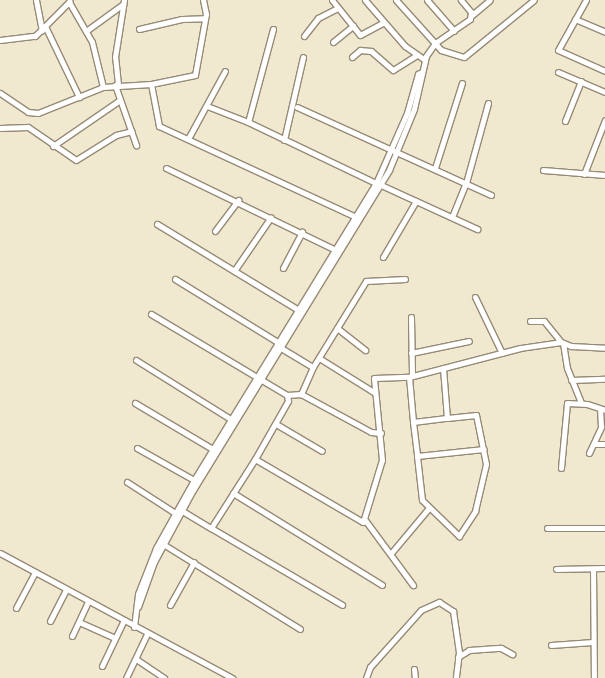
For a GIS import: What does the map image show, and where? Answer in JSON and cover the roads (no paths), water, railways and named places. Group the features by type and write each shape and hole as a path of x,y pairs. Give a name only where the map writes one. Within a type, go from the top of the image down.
{"street":[{"path":"36,0 43,28 79,97"},
{"path":"0,93 32,114 103,87 151,84 195,75 205,18 203,0"},
{"path":"332,0 363,36 383,23"},
{"path":"365,0 383,23 415,56 425,60"},
{"path":"396,0 441,50 464,57 534,0"},
{"path":"427,0 454,31"},
{"path":"461,0 472,15"},
{"path":"138,607 178,511 378,184 410,114 425,60 435,43 454,31 490,0"},
{"path":"586,0 558,50 605,70"},
{"path":"0,40 36,36 70,1 92,42 103,87"},
{"path":"86,31 124,2"},
{"path":"124,2 115,57 116,85 136,145"},
{"path":"304,36 318,18 338,8"},
{"path":"139,29 182,19 205,18"},
{"path":"575,19 605,32"},
{"path":"333,42 353,26"},
{"path":"248,122 273,29"},
{"path":"352,57 360,50 371,51 393,70 415,56"},
{"path":"284,140 303,56"},
{"path":"189,137 225,71"},
{"path":"558,72 605,92"},
{"path":"565,121 581,81"},
{"path":"435,168 462,83"},
{"path":"151,84 158,124 189,137 356,217"},
{"path":"53,146 120,100"},
{"path":"452,217 466,183 488,103"},
{"path":"207,106 248,122 477,229"},
{"path":"297,106 395,149 492,195"},
{"path":"584,174 605,120"},
{"path":"0,128 28,127 53,146 76,160 116,135 132,131"},
{"path":"166,168 238,200 336,250"},
{"path":"543,170 605,175"},
{"path":"215,231 238,200"},
{"path":"383,257 416,201"},
{"path":"280,345 334,258 336,250 356,217 368,202"},
{"path":"234,271 271,217"},
{"path":"157,224 300,311"},
{"path":"284,268 302,232"},
{"path":"175,279 313,367"},
{"path":"300,394 313,367 366,281 405,279"},
{"path":"476,298 502,353"},
{"path":"151,314 287,395 300,394 371,432 381,433"},
{"path":"411,318 413,422 420,495 428,508 454,535 462,534 475,511 485,471 484,450 476,415 413,422"},
{"path":"530,321 544,321 562,342 571,380 581,402"},
{"path":"337,328 365,350"},
{"path":"412,353 469,341"},
{"path":"365,520 381,468 381,433 375,393 376,377 411,377 502,353 562,342 605,348"},
{"path":"319,358 375,393"},
{"path":"136,360 233,420"},
{"path":"443,368 447,418"},
{"path":"571,380 605,379"},
{"path":"211,528 232,492 255,459 276,424 287,395"},
{"path":"561,468 567,402 581,402 603,410 595,444 589,453"},
{"path":"135,403 214,451"},
{"path":"276,424 322,451"},
{"path":"595,444 605,444"},
{"path":"137,448 194,480"},
{"path":"416,456 484,450"},
{"path":"134,627 145,573 194,480 214,451"},
{"path":"255,459 357,520 365,520 392,552 413,585"},
{"path":"127,482 211,528 342,605"},
{"path":"232,492 382,586"},
{"path":"392,552 428,508"},
{"path":"547,528 605,528"},
{"path":"163,544 300,629"},
{"path":"0,553 222,676 232,678"},
{"path":"170,605 194,562"},
{"path":"556,569 605,568"},
{"path":"593,569 594,678"},
{"path":"16,608 35,573"},
{"path":"50,621 66,590"},
{"path":"72,636 88,602"},
{"path":"366,678 367,670 381,654 424,607 434,602 446,604 453,610 458,657 456,678"},
{"path":"79,622 115,638"},
{"path":"102,666 124,622"},
{"path":"126,678 147,634"},
{"path":"551,645 593,642"},
{"path":"458,657 469,650 501,648 512,654"},
{"path":"136,659 164,678"},
{"path":"414,670 415,678"}]}
